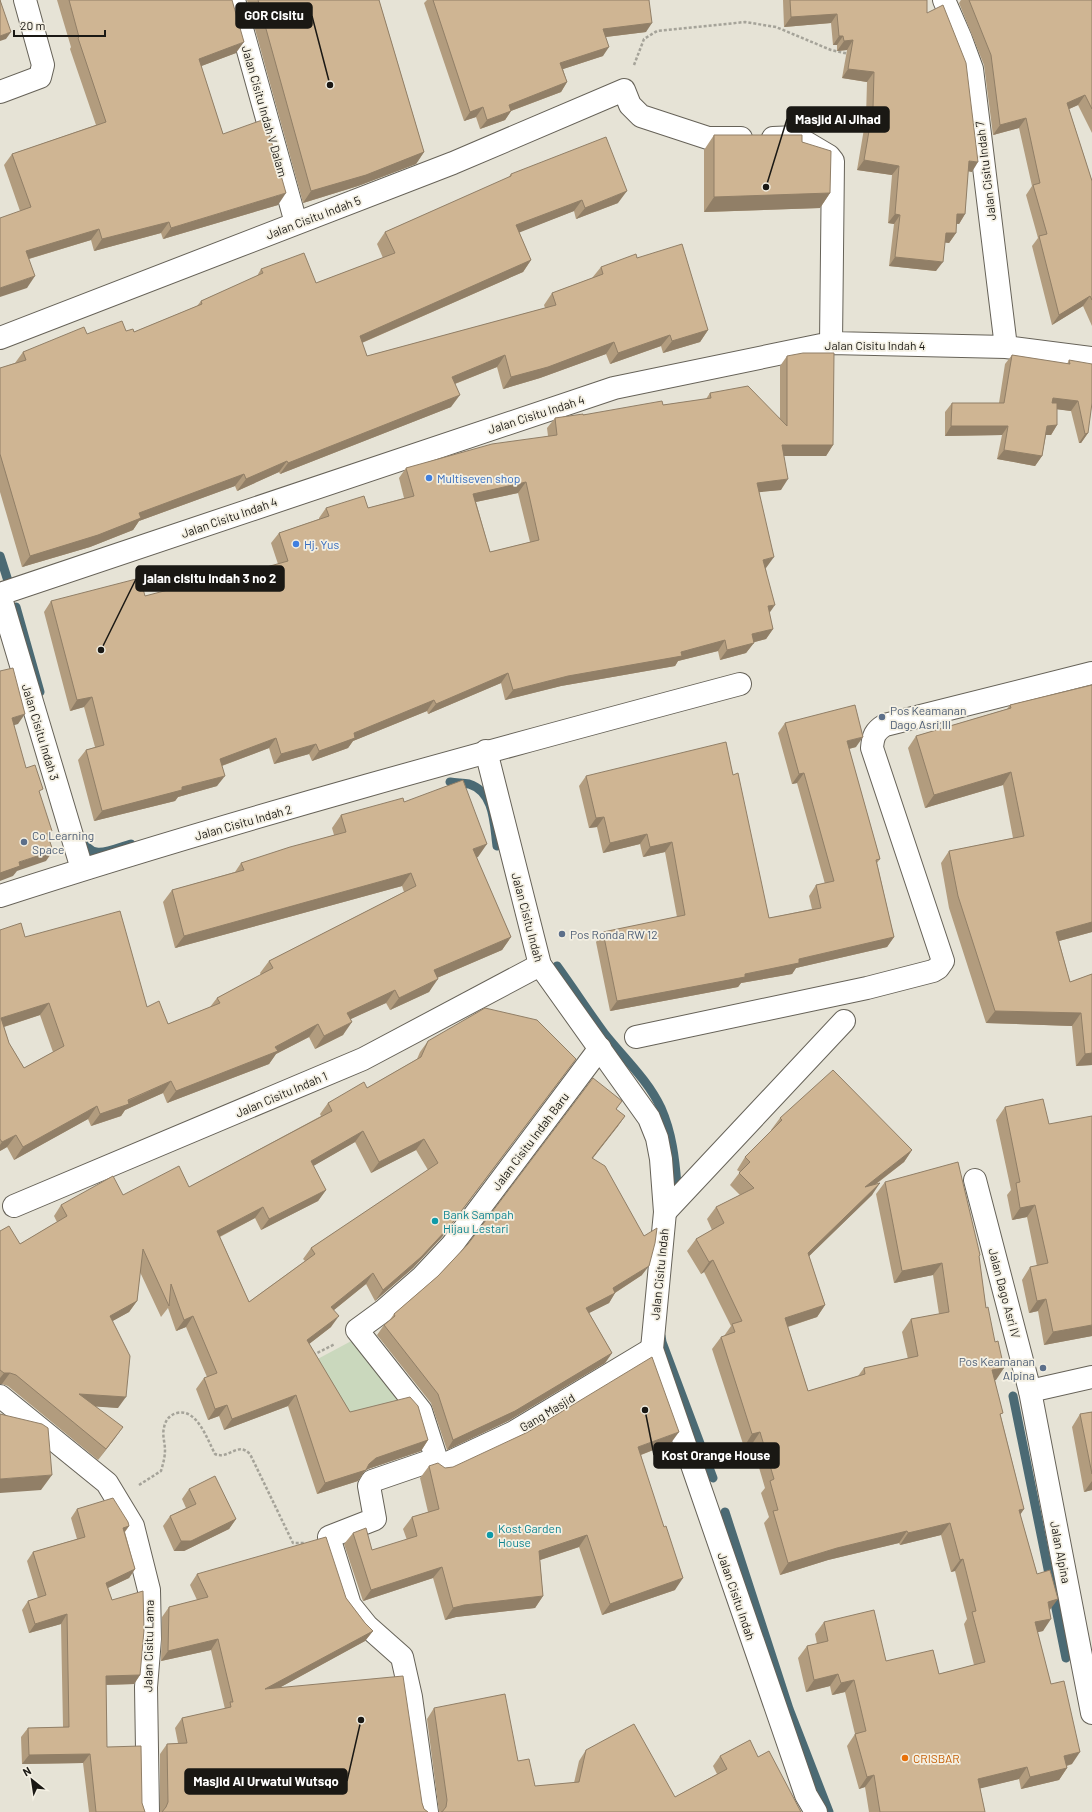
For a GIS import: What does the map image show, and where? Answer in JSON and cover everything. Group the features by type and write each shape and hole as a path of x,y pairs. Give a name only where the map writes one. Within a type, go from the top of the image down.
{"street":[{"path":"0,92 40,77 43,71 43,65 25,0"},
{"name":"Jalan Cisitu Indah V Dalam","path":"234,0 296,223"},
{"name":"Jalan Cisitu Indah 7","path":"944,0 972,69 1006,347"},
{"path":"624,90 630,105 641,116 648,119 708,138 797,137 829,156 833,161 831,343"},
{"name":"Jalan Cisitu Indah 5","path":"0,338 453,163 624,90"},
{"name":"Jalan Cisitu Indah 4","path":"0,594 614,388 831,343 1006,347 1092,358"},
{"name":"Jalan Cisitu Indah 3","path":"0,594 82,870"},
{"path":"636,1037 867,988 933,971 938,968 943,961 872,748 873,738 877,730 885,725 1092,673"},
{"name":"Jalan Cisitu Indah 2","path":"0,896 82,870 486,751 740,684"},
{"name":"Jalan Cisitu Indah","path":"486,751 540,965 649,1118 657,1138 665,1212 652,1349 806,1795 816,1812"},
{"name":"Jalan Cisitu Indah 1","path":"14,1206 362,1059 540,965"},
{"path":"665,1212 844,1021"},
{"name":"Jalan Cisitu Indah Baru","path":"357,1330 383,1311 422,1277 452,1245 600,1048"},
{"name":"Jalan Dago Asri IV","path":"975,1180 1030,1391"},
{"path":"357,1330 421,1411 438,1463"},
{"name":"Gang Masjid","path":"329,1537 375,1519 369,1486 372,1481 438,1463 514,1432 652,1349"},
{"path":"1030,1391 1092,1377"},
{"name":"Jalan Alpina","path":"1030,1391 1092,1713"},
{"name":"Jalan Cisitu Lama","path":"0,1396 107,1483 133,1526 149,1590 150,1639 146,1687 148,1812"},
{"path":"329,1537 350,1605 368,1626 402,1657 411,1697 427,1812"}],"path":[{"path":"624,90 644,39 657,31 745,22 776,27 831,50 852,55"},
{"path":"306,1358 346,1338 357,1330"},
{"path":"116,1498 161,1471 165,1450 163,1429 167,1419 173,1414 182,1412 190,1414 195,1418 215,1454 219,1456 226,1455 240,1449 245,1449 250,1454 293,1543 299,1544 329,1537"}],"green space":[{"path":"357,1338 410,1403 352,1418 312,1362"}],"building":[{"path":"0,0 11,32 0,36"},
{"path":"69,0 232,0 244,42 199,59 223,134 265,119 286,193 171,228 169,222 102,239 99,229 26,251 35,276 0,288 0,218 31,207 12,154 106,122 78,38 79,37"},
{"path":"258,0 379,0 424,152 366,175 311,191"},
{"path":"433,0 649,0 652,23 603,29 609,47 560,63 567,82 509,105 511,111 487,120 483,107 470,112"},
{"path":"790,0 927,0 927,13 943,5 966,63 978,162 969,161 965,214 957,214 956,233 946,233 943,262 895,257 900,215 895,214 899,166 864,160 873,108 874,72 848,69 853,40 844,41 843,36 839,36 837,14 791,17"},
{"path":"969,0 1092,0 1092,109 1085,95 1067,103 1092,181 1092,300 1090,296 1059,315 1039,236 1047,234 1033,185 1040,183 1026,118 1000,125 991,55"},
{"path":"714,135 802,135 802,142 831,151 830,193 714,197"},
{"path":"606,137 627,191 585,208 582,200 516,225 531,260 360,336 367,356 556,305 552,293 603,274 601,267 636,254 637,258 682,244 708,330 672,341 670,335 618,353 614,342 548,367 511,377 505,355 452,377 460,395 288,463 287,461 246,479 244,474 139,513 141,518 98,535 30,556 0,454 0,368 26,360 23,352 84,327 87,334 122,321 126,331 133,329 134,332 202,304 201,301 263,273 261,269 304,253 316,283 395,253 385,232 511,176 511,174"},
{"path":"803,353 834,353 833,445 782,445 788,479 757,483 774,557 763,560 775,605 768,606 773,629 752,634 754,643 727,650 725,640 681,652 682,656 568,676 513,690 508,673 436,704 434,700 354,733 355,738 319,751 316,744 281,754 276,738 220,759 225,776 182,787 182,790 102,811 86,750 104,745 92,697 77,700 51,601 140,578 145,596 187,585 188,589 288,561 279,533 329,516 326,508 364,496 368,508 414,496 406,468 492,444 557,435 555,418 583,415 662,401 663,405 711,398 710,393 748,386 787,426 787,356","holes":["526,482 539,540 490,552 473,494"]},
{"path":"1012,355 1070,364 1069,360 1092,364 1092,403 1088,433 1085,434 1078,401 1053,398 1052,403 1057,403 1057,425 1047,426 1042,456 1004,450 1008,426 951,426 952,403 1004,403"},
{"path":"13,668 25,714 12,718 26,768 35,765 43,789 39,791 52,831 47,833 53,851 19,862 20,866 0,873 0,671"},
{"path":"1092,685 1092,922 1056,932 1070,982 1092,974 1092,1053 1085,1054 1081,1013 995,1011 958,896 949,851 1024,836 1011,772 934,795 916,736 1011,708 1010,705"},
{"path":"855,705 863,737 847,741 880,859 876,860 894,937 799,959 799,963 745,974 745,977 617,1001 603,932 685,915 672,842 650,847 647,834 610,843 604,817 596,818 586,776 726,742 733,775 738,773 769,918 821,908 816,885 834,881 804,773 799,774 785,723"},
{"path":"463,780 487,844 473,849 511,937 434,970 438,979 399,998 395,990 347,1013 352,1022 324,1036 318,1024 275,1047 278,1051 176,1091 171,1081 128,1100 129,1104 100,1114 97,1106 23,1147 16,1135 2,1142 0,1139 0,930 21,923 25,937 120,911 147,1007 159,1001 168,1024 220,1003 217,998 273,968 269,961 416,886 411,873 184,936 172,890 244,870 241,863 290,847 346,832 341,815 403,798 404,802","holes":["49,1003 64,1046 24,1068 9,1043 1,1018"]},
{"path":"485,1008 537,1020 576,1059 450,1226 421,1257 383,1290 373,1273 331,1307 339,1316 307,1340 350,1412 410,1397 418,1406 428,1440 376,1458 369,1464 366,1470 325,1483 296,1395 232,1419 227,1405 215,1409 204,1378 217,1373 193,1316 184,1320 171,1284 169,1306 143,1249 137,1301 110,1316 130,1356 126,1397 79,1394 123,1427 106,1449 16,1375 4,1373 0,1370 0,1231 9,1226 20,1244 67,1216 61,1205 113,1176 123,1195 179,1166 189,1187 332,1111 328,1103 364,1082 367,1088 421,1057 428,1041","holes":["363,1131 379,1162 424,1139 438,1163 311,1248 315,1254 249,1302 217,1231 263,1207 269,1219 326,1190 311,1161"]},
{"path":"833,1070 912,1150 865,1187 880,1183 808,1253 825,1305 785,1318 808,1391 865,1374 864,1368 918,1356 911,1319 949,1312 942,1263 902,1271 885,1182 958,1162 980,1255 986,1308 988,1307 995,1342 998,1341 1004,1368 992,1370 1003,1413 1000,1414 1024,1509 1019,1510 1037,1574 1050,1570 1058,1599 1048,1602 1051,1619 1035,1622 1051,1684 1064,1681 1080,1752 1064,1756 1067,1768 1030,1777 1027,1767 978,1779 985,1812 880,1812 874,1775 867,1777 855,1734 866,1731 854,1680 841,1683 838,1674 814,1680 807,1646 828,1641 824,1622 874,1610 886,1661 933,1650 939,1674 985,1662 972,1612 976,1611 963,1559 960,1560 950,1523 908,1533 907,1531 837,1548 788,1563 773,1511 778,1510 770,1481 774,1479 760,1432 752,1434 721,1337 735,1332 732,1324 742,1321 713,1260 709,1262 696,1239 724,1223 716,1207 754,1188 739,1173 750,1162 745,1157 782,1120 780,1118"},
{"path":"593,1078 622,1101 616,1109 625,1116 592,1158 605,1166 644,1236 657,1228 649,1266 613,1288 615,1293 586,1308 612,1353 515,1411 453,1440 438,1394 384,1325 395,1316 394,1314 438,1276 468,1244"},
{"path":"1043,1099 1049,1124 1092,1116 1092,1325 1053,1332 1046,1299 1037,1301 1030,1267 1048,1263 1035,1205 1020,1208 1016,1183 1020,1182 1005,1107"},
{"path":"652,1357 679,1432 638,1447 664,1527 666,1526 683,1578 610,1604 587,1535 539,1551 543,1596 464,1605 453,1608 442,1567 371,1590 353,1533 366,1528 372,1550 417,1536 412,1517 439,1509 429,1466 438,1463 445,1468 453,1467 528,1432"},
{"path":"1092,1412 1092,1474 1080,1414"},
{"path":"0,1414 42,1424 48,1428 52,1475 0,1479"},
{"path":"215,1476 236,1519 191,1541 181,1541 170,1516 196,1504 189,1489"},
{"path":"113,1498 128,1522 129,1526 123,1528 135,1569 106,1583 112,1600 143,1591 144,1630 140,1675 106,1676 107,1747 141,1746 142,1803 145,1812 96,1812 90,1754 29,1755 28,1728 69,1727 67,1614 35,1624 28,1601 46,1595 33,1552 85,1537 77,1509"},
{"path":"326,1537 346,1598 373,1631 265,1689 403,1676 422,1803 424,1809 428,1812 162,1812 168,1802 167,1744 187,1743 182,1718 231,1707 230,1702 233,1702 218,1639 168,1651 169,1607 208,1597 197,1574"},
{"path":"505,1694 518,1761 529,1759 535,1786 579,1782 586,1750 634,1724 675,1797 727,1769 720,1756 750,1740 758,1757 769,1751 801,1812 442,1812 446,1807 447,1800 434,1708"}],"waterway":[{"path":"0,556 9,584"},
{"path":"16,607 40,692"},
{"path":"450,782 469,784 478,788 484,794 492,810 497,846"},
{"path":"82,837 85,845 90,850 96,852 109,851 131,844"},
{"path":"557,966 604,1033 642,1078 656,1098 665,1117 670,1136 677,1185"},
{"path":"661,1336 713,1478"},
{"path":"1013,1396 1066,1658"},
{"path":"725,1512 789,1709 829,1812"}],"place":[{"name":"GOR Cisitu","path":"330,85"},
{"name":"Masjid Al Jihad","path":"766,187"},
{"name":"Multiseven shop","path":"429,478"},
{"name":"Hj. Yus","path":"296,544"},
{"name":"jalan cisitu indah 3 no 2","path":"101,650"},
{"name":"Pos Keamanan Dago Asri III","path":"882,717"},
{"name":"Co Learning Space","path":"24,842"},
{"name":"Pos Ronda RW 12","path":"562,934"},
{"name":"Bank Sampah Hijau Lestari","path":"435,1221"},
{"name":"Pos Keamanan Alpina","path":"1043,1368"},
{"name":"Kost Orange House","path":"645,1410"},
{"name":"Kost Garden House","path":"490,1535"},
{"name":"Masjid Al Urwatul Wutsqo","path":"361,1720"},
{"name":"CRISBAR","path":"905,1758"}]}
